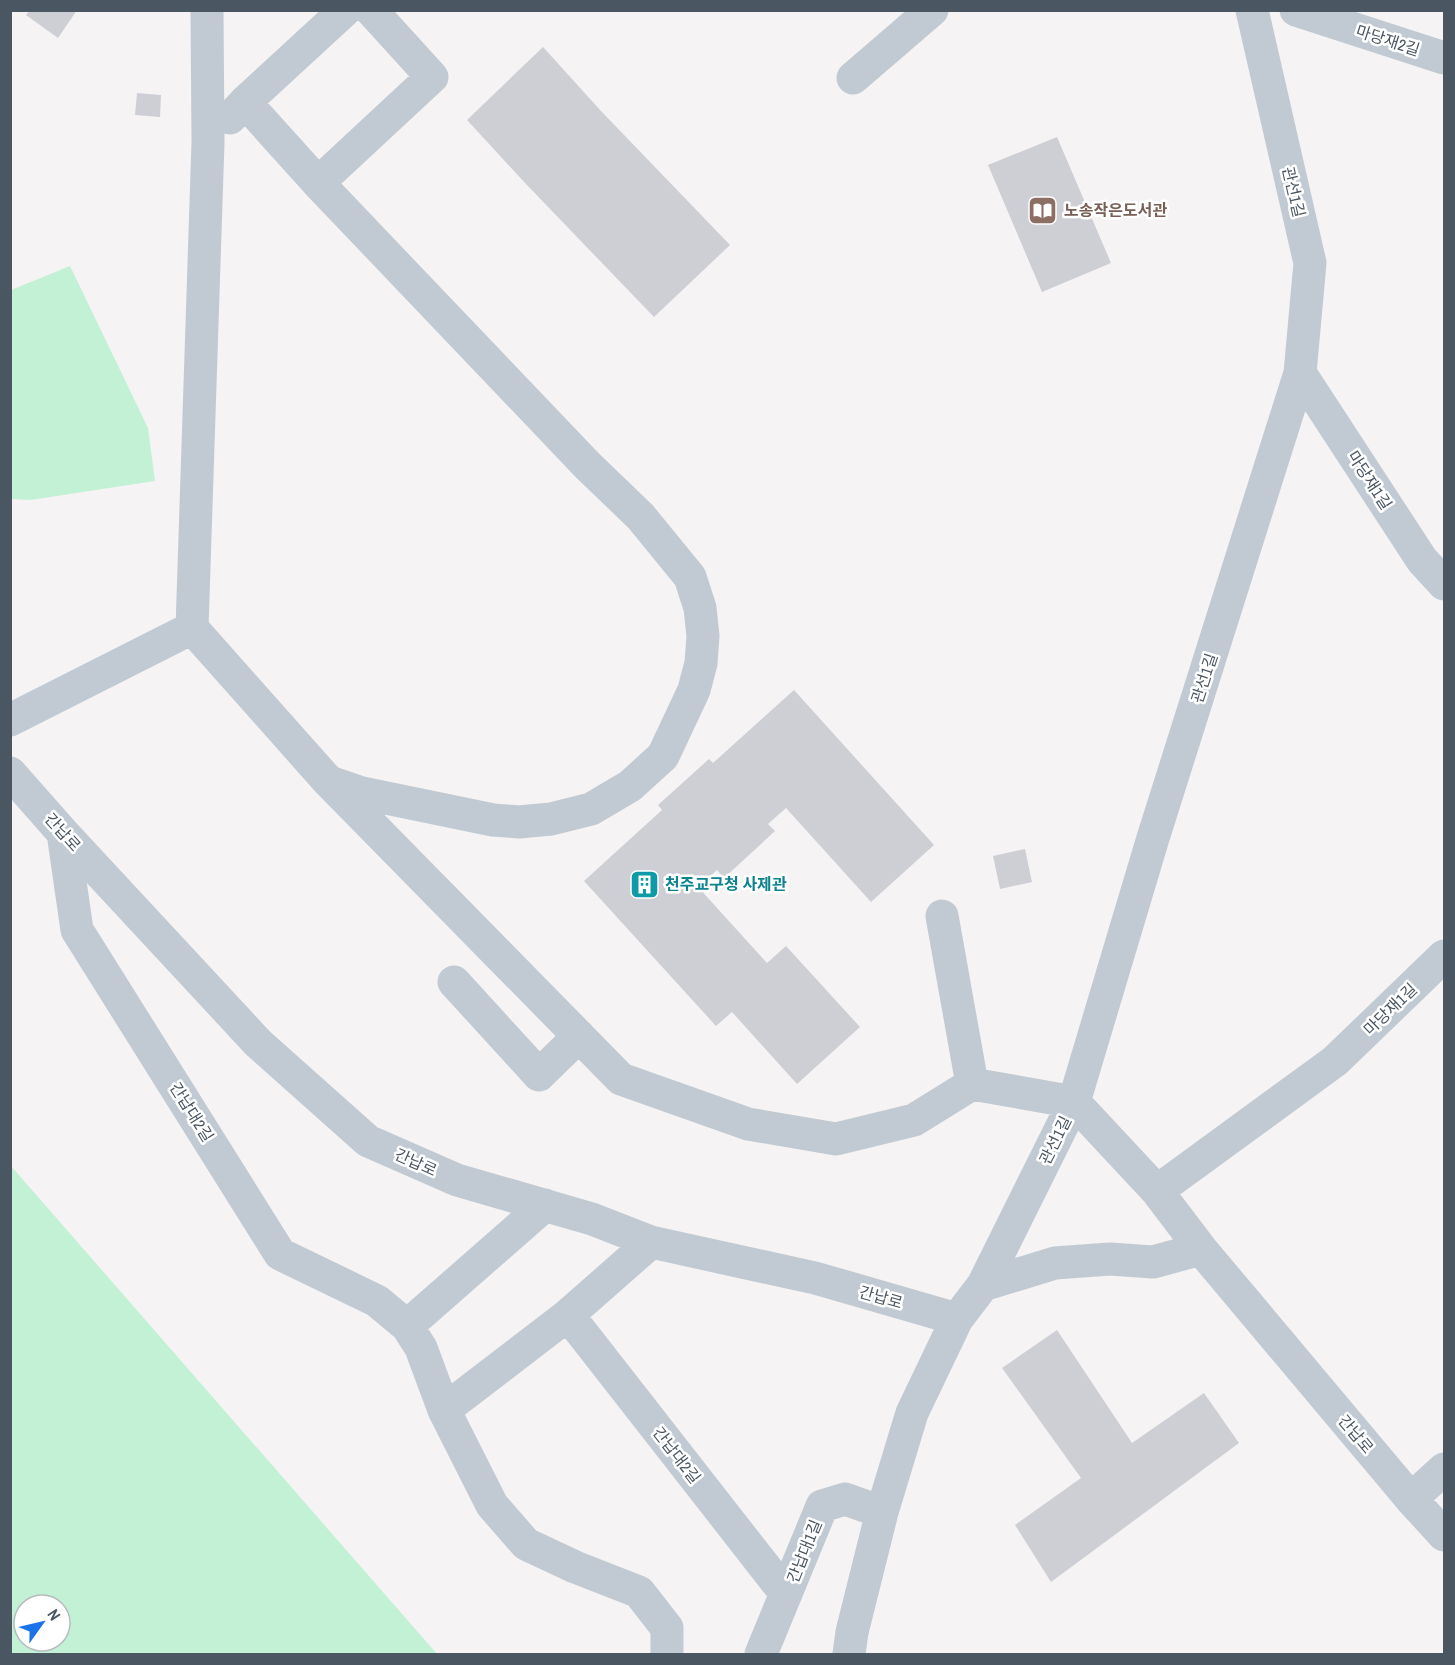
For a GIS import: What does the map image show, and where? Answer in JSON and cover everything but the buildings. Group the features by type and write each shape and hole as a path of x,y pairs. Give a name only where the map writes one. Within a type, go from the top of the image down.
{"street":[{"path":"207,10 208,142 192,628 328,782 621,1079 748,1124 836,1139 914,1120 972,1083 1074,1102"},
{"path":"208,142 245,102 345,10"},
{"path":"318,183 432,78 371,10"},
{"path":"854,78 932,10"},
{"name":"관선1길","path":"957,1319 983,1285 1074,1102 1153,838 1300,373 1310,263 1252,10"},
{"name":"마당재2길","path":"1296,10 1444,58"},
{"path":"245,102 318,183 587,465 641,517 690,577 700,608 703,636 701,663 694,690 663,756 630,786 591,809 551,819 519,822 493,820 362,793 328,782"},
{"name":"마당재1길","path":"1300,373 1422,560 1444,584"},
{"path":"10,720 192,628"},
{"name":"간납로","path":"10,773 258,1043 368,1140 457,1180 592,1219 651,1242 815,1278 957,1319"},
{"name":"간납대2길","path":"63,833 77,930 280,1254 376,1301 407,1326 421,1348 444,1410 492,1505 526,1544 574,1567 639,1592 667,1628 667,1654"},
{"path":"942,916 972,1083"},
{"name":"마당재1길","path":"1157,1191 1335,1061 1444,956"},
{"path":"454,982 539,1075 579,1036"},
{"name":"간납로","path":"1074,1102 1157,1191 1201,1249 1411,1499 1444,1535"},
{"path":"407,1326 545,1205"},
{"path":"444,1410 568,1315 651,1242"},
{"path":"983,1285 1055,1263 1110,1258 1153,1262 1201,1249"},
{"name":"간납대2길","path":"568,1315 786,1594"},
{"path":"849,1654 852,1632 882,1512 912,1413 957,1319"},
{"path":"1411,1499 1444,1469"},
{"name":"간납대1길","path":"761,1654 822,1506 845,1498 882,1512"}],"green space":[{"path":"70,266 148,428 155,481 30,500 11,499 11,290"},
{"path":"10,1166 11,1166 437,1654 11,1654"}],"place":[{"name":"노송작은도서관","path":"1043,210"},
{"name":"천주교구청 사제관","path":"644,884"}]}
